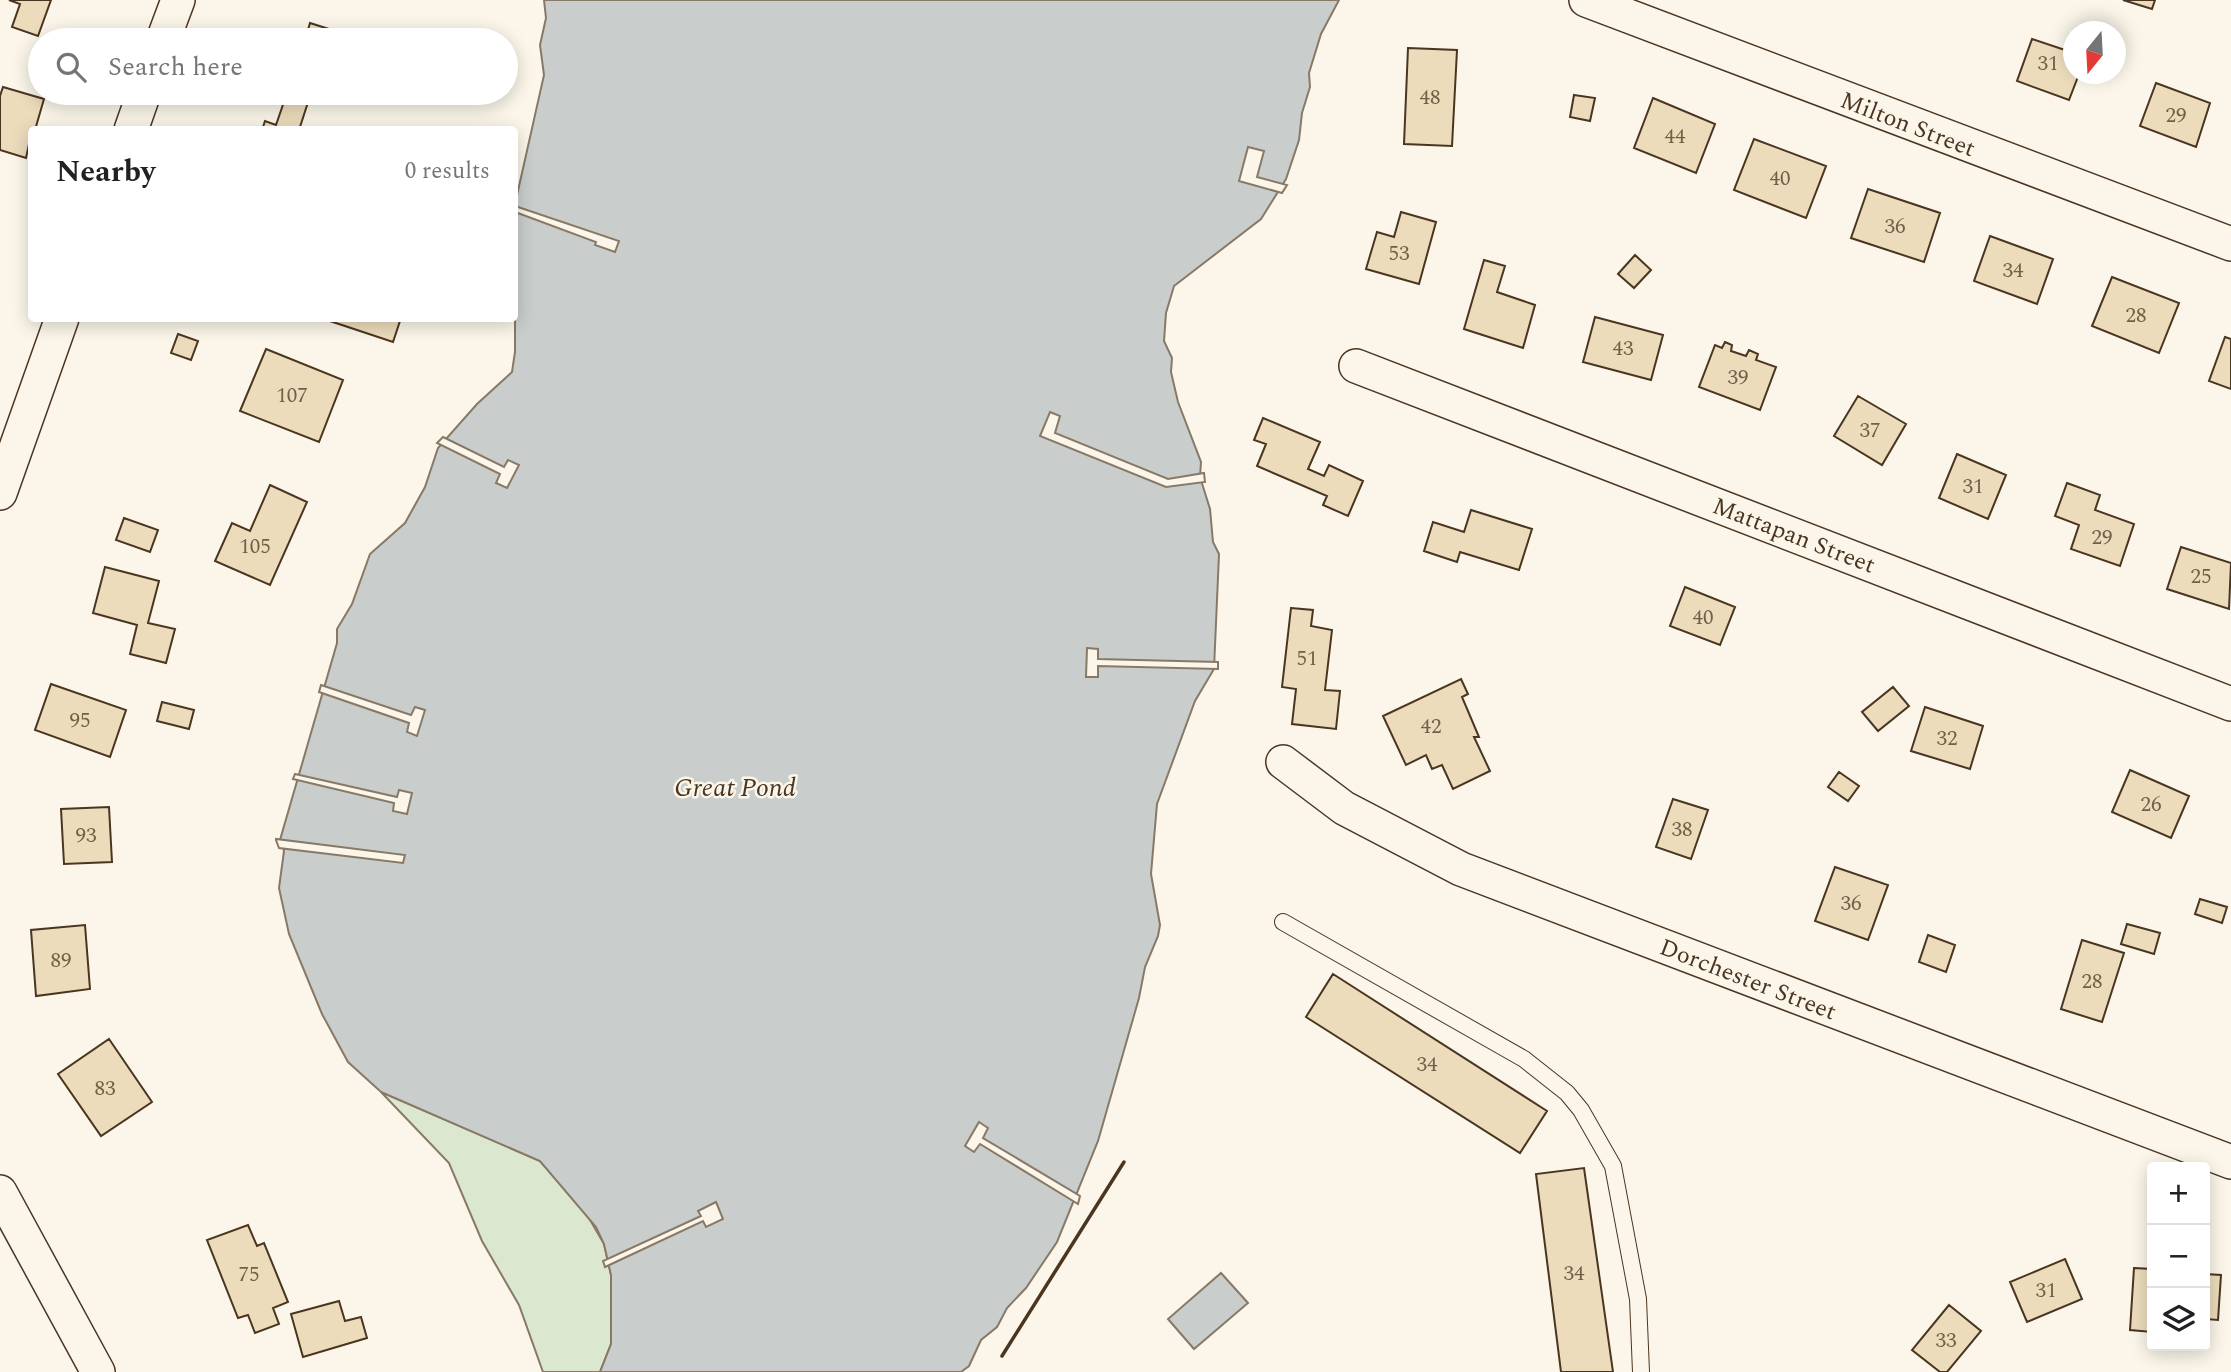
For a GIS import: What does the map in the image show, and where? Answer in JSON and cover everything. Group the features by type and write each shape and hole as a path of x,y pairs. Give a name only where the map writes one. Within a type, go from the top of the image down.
{"street":[{"path":"168,28 178,0"},
{"name":"Milton Street","path":"1586,0 2231,244"},
{"path":"132,126 140,105"},
{"path":"0,493 61,322"},
{"name":"Mattapan Street","path":"1356,366 2231,704"},
{"name":"Dorchester Street","path":"1283,762 1344,808 1461,869 2231,1162"},
{"path":"0,1192 98,1372"},
{"path":"0,1242 44,1272"}],"lane":[{"path":"1283,922 1524,1059 1567,1093 1581,1110 1614,1166 1637,1299 1641,1372"}],"green space":[{"path":"381,1092 540,1161 586,1213 604,1244 611,1275 611,1344 600,1372 543,1372 519,1305 482,1241 449,1163"}],"water":[{"name":"Great Pond","path":"544,0 1339,0 1321,34 1309,73 1310,87 1302,113 1299,140 1286,179 1261,219 1174,286 1166,313 1164,341 1172,358 1171,372 1178,402 1201,462 1200,477 1210,509 1213,542 1219,554 1214,669 1195,701 1157,804 1151,874 1160,925 1145,967 1139,998 1098,1141 1057,1242 1026,1288 1007,1308 997,1327 981,1340 969,1366 961,1372 600,1372 611,1344 611,1275 604,1244 596,1227 540,1161 381,1092 348,1062 322,1014 289,934 279,888 284,851 280,840 337,643 337,629 352,604 370,554 405,523 425,487 438,448 477,404 512,372 515,322 518,322 518,191 544,75 540,45 546,18"},
{"path":"1221,1273 1248,1303 1194,1349 1168,1319"}],"pier":[{"path":"1248,147 1264,151 1257,177 1287,185 1282,193 1239,181"},
{"path":"518,207 619,241 615,252 595,245 596,242 518,213"},
{"path":"1050,412 1060,416 1055,433 1168,479 1204,473 1205,482 1166,487 1040,436"},
{"path":"443,437 504,467 508,460 519,465 507,488 496,483 500,474 437,443"},
{"path":"1087,648 1098,649 1098,659 1218,662 1218,669 1098,666 1098,677 1086,677"},
{"path":"321,685 411,715 415,707 425,710 417,736 407,732 409,723 319,692"},
{"path":"295,774 397,797 399,790 412,793 407,814 393,811 394,803 293,779"},
{"path":"276,839 405,855 403,863 279,848"},
{"path":"979,1122 988,1128 983,1138 1080,1196 1078,1204 980,1144 974,1152 965,1146"},
{"path":"716,1202 723,1219 706,1227 703,1221 605,1267 603,1261 701,1216 698,1211"}],"building":[{"path":"9,0 51,0 41,28 28,28 28,33 12,27 20,4"},
{"path":"2123,0 2155,0 2152,9"},
{"path":"310,23 326,28 309,28"},
{"path":"2032,39 2063,49 2063,84 2075,84 2069,100 2017,81"},
{"path":"1408,48 1457,50 1452,146 1404,144"},
{"path":"2156,83 2210,103 2196,147 2140,126"},
{"path":"3,87 28,94 28,105 42,105 36,126 28,126 26,158 0,150 0,96"},
{"path":"1574,95 1595,98 1590,121 1570,117"},
{"path":"1653,98 1715,124 1696,173 1634,148"},
{"path":"283,105 307,105 300,126 263,126 265,121 276,125"},
{"path":"1754,139 1826,166 1806,218 1734,190"},
{"path":"1868,189 1940,213 1924,262 1851,238"},
{"path":"1401,212 1436,222 1419,284 1366,269 1377,232 1394,237"},
{"path":"1990,236 2053,259 2037,304 1974,281"},
{"path":"1635,255 1651,270 1634,288 1618,274"},
{"path":"1484,260 1505,266 1497,292 1535,305 1523,348 1464,329"},
{"path":"2112,277 2179,303 2159,353 2092,326"},
{"path":"1595,317 1663,335 1651,380 1583,362"},
{"path":"333,322 400,322 393,342"},
{"path":"178,334 198,341 191,360 171,353"},
{"path":"2225,337 2231,339 2231,389 2209,381"},
{"path":"1725,342 1732,345 1731,351 1746,356 1749,350 1758,354 1756,360 1776,367 1760,410 1699,387 1715,345 1722,348"},
{"path":"266,349 343,380 319,442 240,411"},
{"path":"1858,396 1906,424 1882,465 1834,436"},
{"path":"1263,418 1320,442 1308,469 1324,476 1329,465 1363,481 1348,516 1323,505 1327,496 1257,466 1266,444 1254,440"},
{"path":"1957,454 2006,475 1988,519 1939,498"},
{"path":"2067,483 2100,495 2095,510 2134,524 2120,566 2071,549 2079,525 2055,516"},
{"path":"270,485 307,502 270,585 215,561 232,523 250,531"},
{"path":"1471,510 1532,529 1519,570 1460,552 1457,562 1424,551 1433,522 1464,532"},
{"path":"124,518 158,530 150,552 116,540"},
{"path":"2181,547 2231,563 2229,609 2167,589"},
{"path":"105,567 159,581 148,623 175,629 166,663 130,654 137,625 93,613"},
{"path":"1685,587 1735,607 1720,645 1670,626"},
{"path":"1291,608 1313,610 1311,626 1332,630 1325,690 1340,691 1336,729 1292,724 1296,689 1282,687"},
{"path":"1461,679 1468,694 1462,697 1479,737 1474,737 1490,771 1453,789 1442,765 1432,769 1426,755 1406,765 1383,716"},
{"path":"51,684 126,710 110,757 35,730"},
{"path":"1893,687 1909,706 1878,731 1862,712"},
{"path":"162,702 194,710 189,729 157,721"},
{"path":"1925,707 1983,726 1970,769 1911,751"},
{"path":"2130,770 2189,796 2171,838 2112,812"},
{"path":"1839,772 1859,786 1848,801 1828,787"},
{"path":"1673,799 1708,810 1691,859 1656,847"},
{"path":"109,807 112,862 64,864 61,809"},
{"path":"1835,867 1888,885 1868,940 1815,921"},
{"path":"2200,899 2227,907 2222,923 2195,914"},
{"path":"2127,924 2160,933 2154,954 2121,944"},
{"path":"85,925 90,989 36,996 31,930"},
{"path":"1928,935 1955,945 1946,972 1919,962"},
{"path":"2082,940 2124,953 2102,1022 2061,1009"},
{"path":"1333,974 1547,1111 1520,1153 1306,1017"},
{"path":"109,1039 152,1102 101,1136 58,1074"},
{"path":"1584,1168 1613,1372 1561,1372 1536,1174"},
{"path":"248,1225 257,1246 264,1243 288,1302 273,1308 279,1324 255,1333 248,1315 238,1318 207,1240"},
{"path":"2065,1259 2082,1299 2027,1322 2010,1282"},
{"path":"2134,1268 2147,1269 2147,1332 2130,1330"},
{"path":"2210,1274 2221,1275 2218,1320 2210,1319"},
{"path":"339,1301 345,1321 361,1317 367,1338 303,1357 291,1314"},
{"path":"1949,1305 1981,1331 1947,1372 1940,1372 1912,1350"}],"wall":[{"path":"1002,1356 1124,1162"}]}
